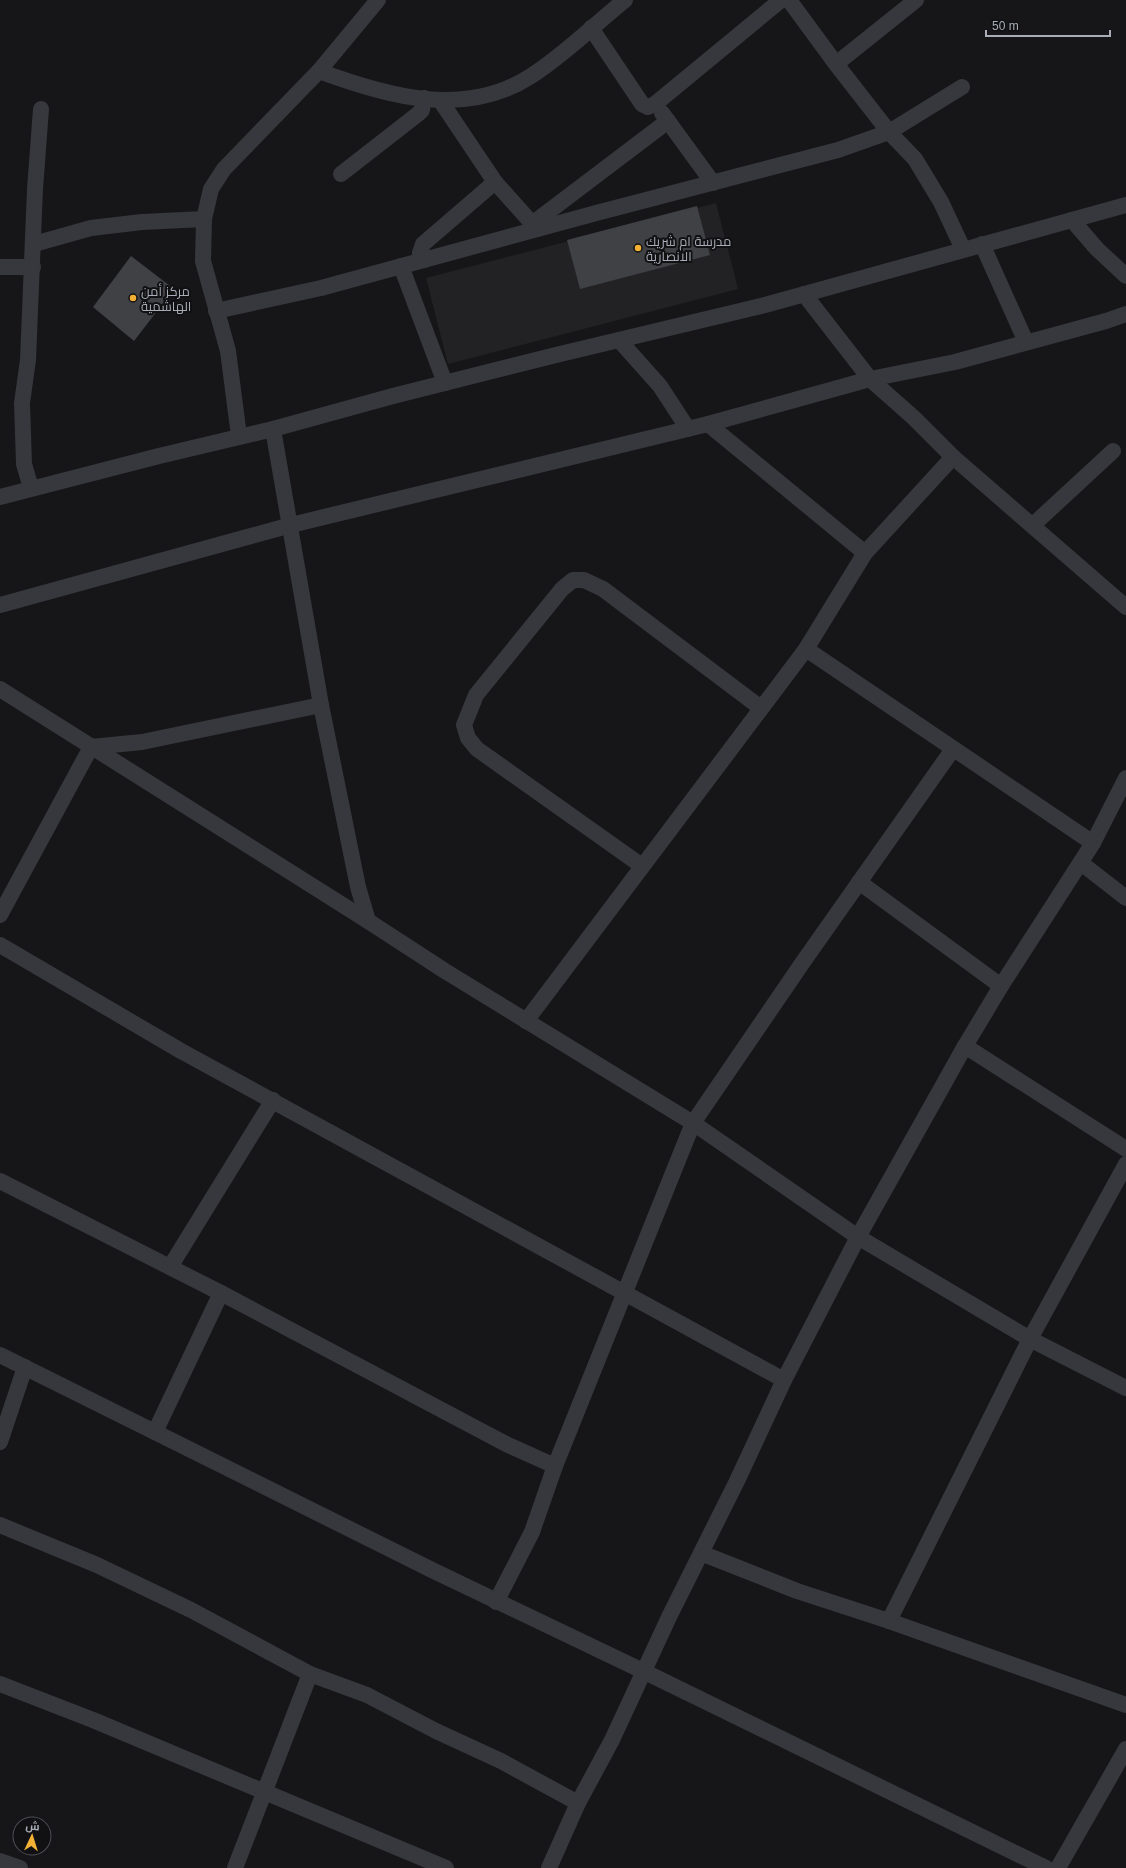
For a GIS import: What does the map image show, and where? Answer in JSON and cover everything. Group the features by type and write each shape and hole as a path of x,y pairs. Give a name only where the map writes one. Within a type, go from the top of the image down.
{"street":[{"path":"239,436 228,351 203,261 204,219 211,189 224,169 319,71 378,0"},
{"path":"319,71 366,88 424,98 440,100 467,100 487,96 508,89 530,77 625,0"},
{"path":"591,28 642,104 648,107 655,104 781,0"},
{"path":"789,0 836,64 890,132 922,168 941,202 963,249"},
{"path":"836,64 916,0"},
{"path":"216,311 322,288 424,260 534,226 712,183 838,150 890,132 962,88"},
{"path":"341,174 418,114 422,110 424,98"},
{"path":"440,100 496,182 534,226"},
{"path":"655,104 712,183"},
{"path":"31,488 24,464 22,403 28,360 34,244 35,189 41,109"},
{"path":"534,226 668,121"},
{"path":"424,260 420,253 423,244 496,182"},
{"path":"0,497 239,436 273,429 446,383 804,294 1126,205"},
{"path":"34,244 91,228 142,222 204,219"},
{"path":"1072,220 1097,249 1126,276"},
{"path":"982,244 1026,342"},
{"path":"401,266 446,383"},
{"path":"0,267 33,267"},
{"path":"804,294 870,379 914,418 953,457 1126,607"},
{"path":"0,605 291,526 708,424 870,379 955,362 1106,321 1126,314"},
{"path":"619,340 660,386 688,429"},
{"path":"708,424 865,553"},
{"path":"273,429 321,705 361,902 368,921"},
{"path":"1033,526 1113,450"},
{"path":"526,1021 806,649 865,553 953,457"},
{"path":"642,866 477,749 468,738 464,724 476,695 562,589 573,580 584,580 603,589 761,708"},
{"path":"806,649 1093,843"},
{"path":"0,689 368,921 444,971 692,1123 858,1237 1030,1339 1126,1388"},
{"path":"91,747 142,742 321,705"},
{"path":"0,915 91,747"},
{"path":"496,1602 532,1532 555,1466 692,1123 953,748"},
{"path":"549,1868 578,1803 612,1740 645,1672 669,1617 784,1380 858,1237 965,1046 1001,986 1093,843 1126,778"},
{"path":"1081,863 1126,898"},
{"path":"859,882 1001,986"},
{"path":"0,945 181,1051 784,1380"},
{"path":"965,1046 1126,1149"},
{"path":"170,1267 273,1100"},
{"path":"889,1621 1030,1339 1126,1164"},
{"path":"0,1181 221,1293 506,1444 555,1466"},
{"path":"155,1432 221,1293"},
{"path":"0,1355 496,1602 645,1672 1046,1868"},
{"path":"0,1442 25,1367"},
{"path":"0,1526 97,1565 164,1597 310,1674 367,1696 436,1731 501,1761 578,1803"},
{"path":"701,1553 797,1591 889,1621 1126,1705"},
{"path":"235,1868 310,1674"},
{"path":"0,1684 93,1720 446,1868"},
{"path":"1058,1868 1095,1806 1126,1749"},
{"path":"0,1861 20,1868"}],"shaded area":[{"path":"716,203 738,289 448,364 426,278"}],"building":[{"name":"مدرسة ام شريك الانصارية","path":"697,206 710,255 580,289 567,240"},
{"name":"مركز أمن الهاشمية","path":"131,256 174,289 134,341 93,307"}],"place":[{"name":"مدرسة ام شريك الانصارية","path":"638,248"},
{"name":"مركز أمن الهاشمية","path":"133,298"}]}
